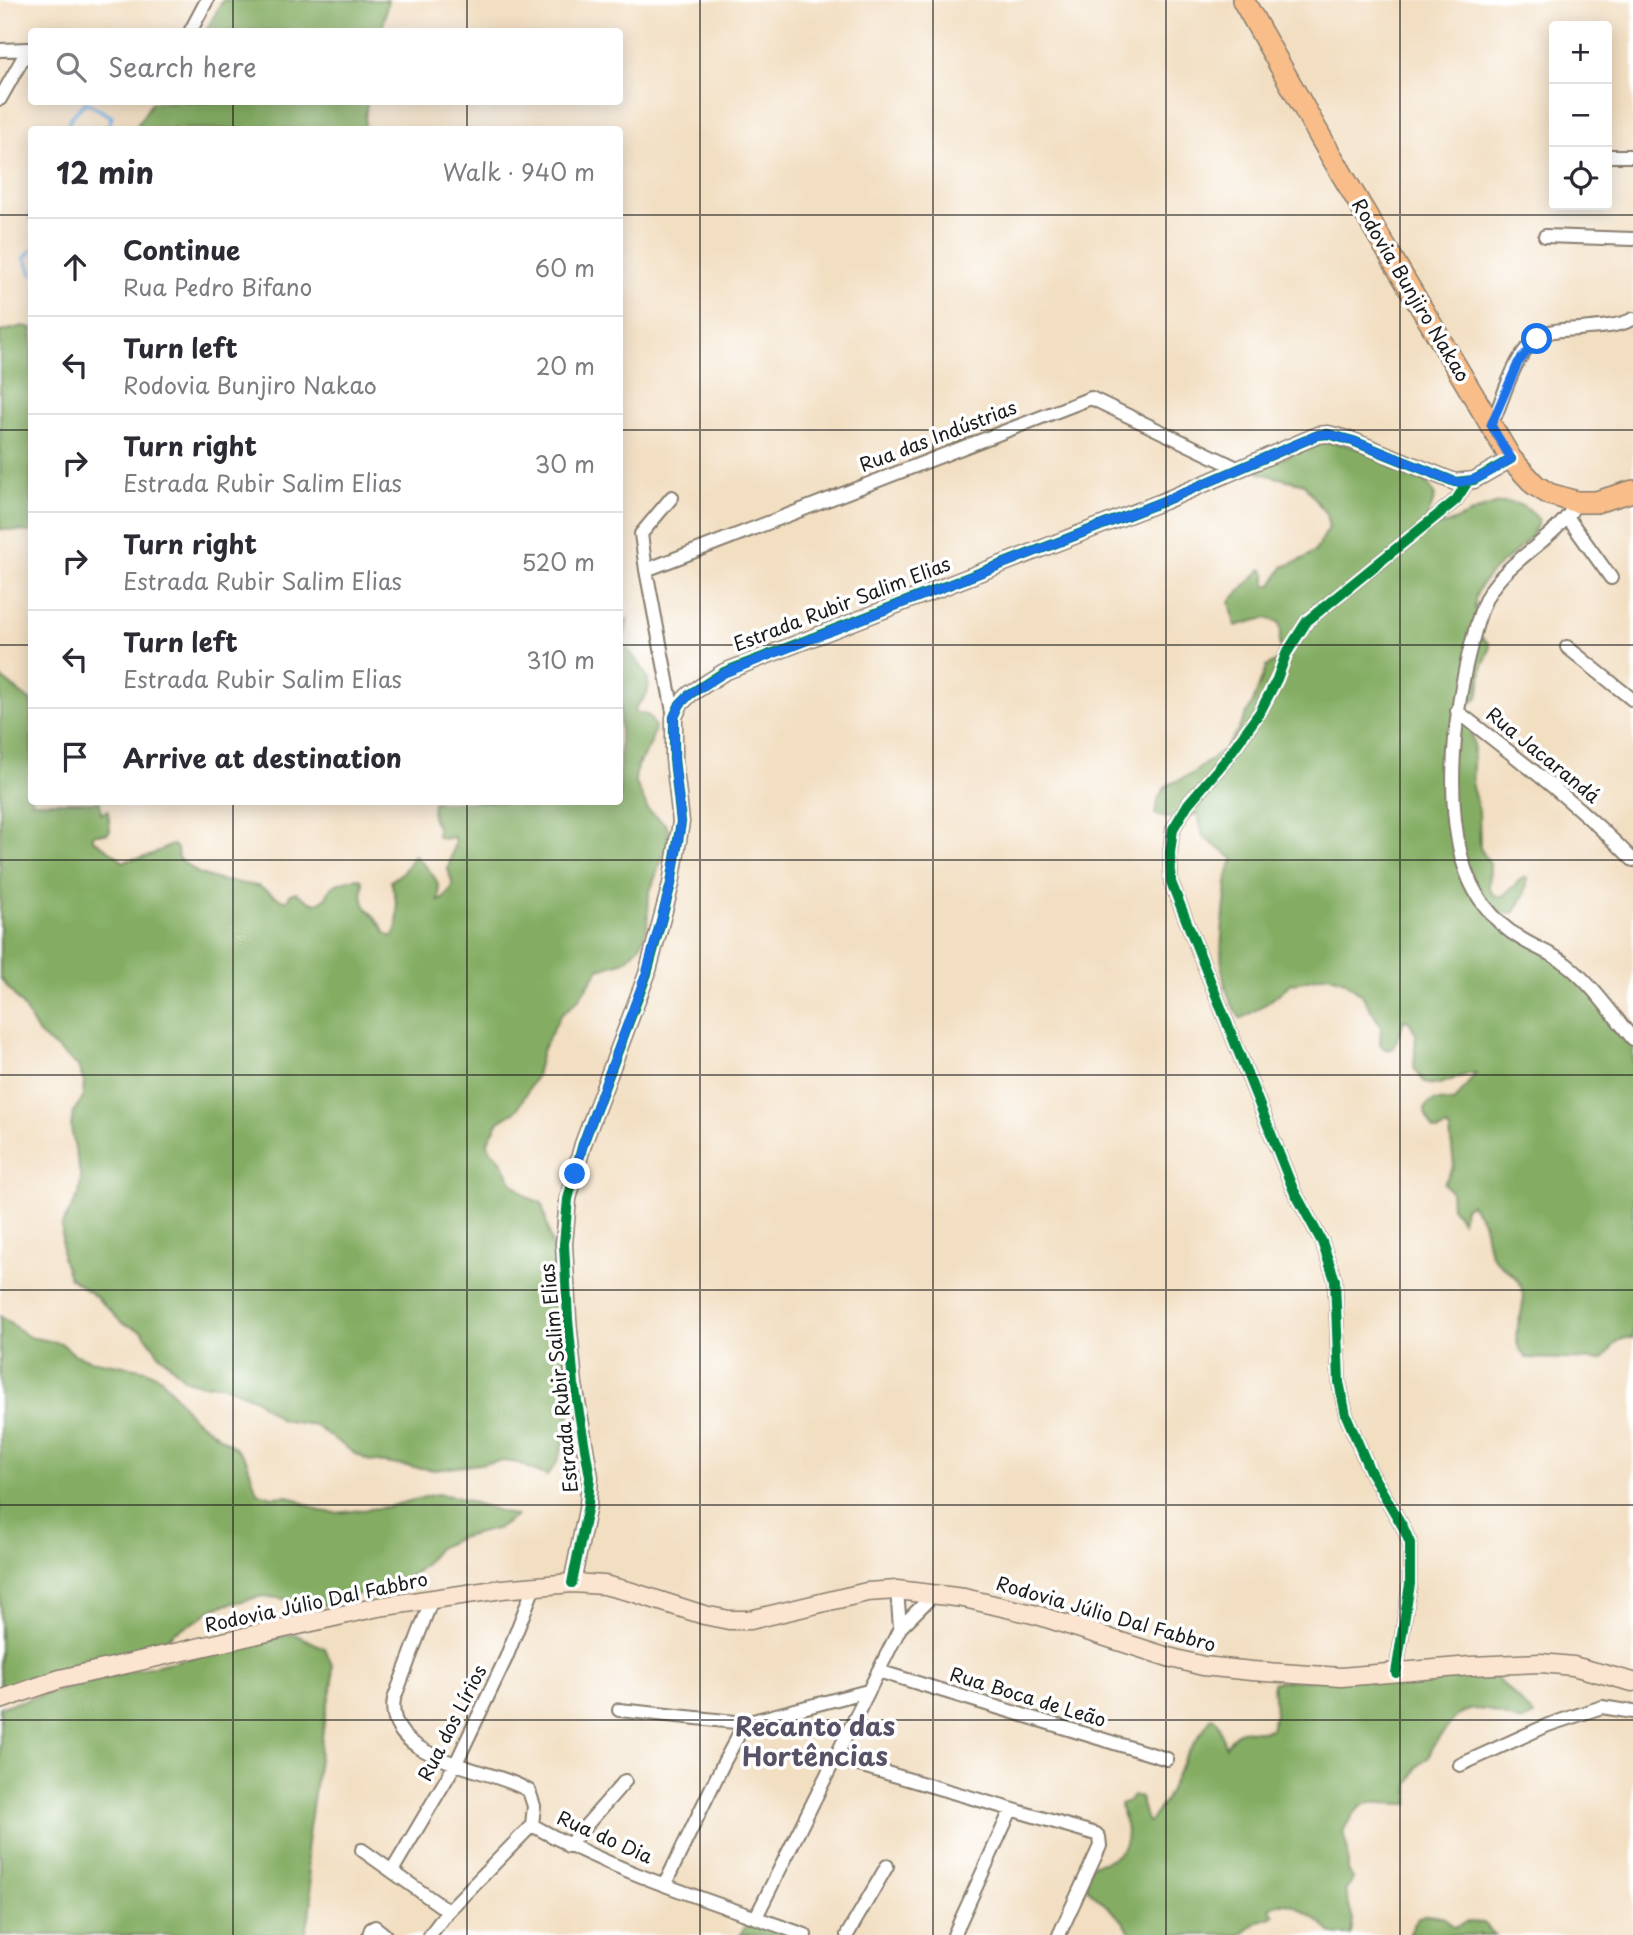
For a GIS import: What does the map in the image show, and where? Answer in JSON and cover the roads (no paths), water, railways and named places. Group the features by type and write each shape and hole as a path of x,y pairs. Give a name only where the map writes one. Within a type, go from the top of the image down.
{"main road":[{"name":"Rodovia Bunjiro Nakao","path":"1243,0 1330,154 1511,459 1535,485 1573,510 1633,491"},
{"name":"Rodovia Júlio Dal Fabbro","path":"0,1700 60,1679 378,1607 572,1583 604,1585 729,1620 750,1620 840,1597 897,1590 976,1600 1037,1615 1203,1666 1289,1675 1341,1677 1541,1663 1573,1666 1633,1682"}],"street":[{"path":"193,28 207,0"},
{"path":"0,50 28,49"},
{"path":"0,99 28,52"},
{"path":"1612,156 1633,156"},
{"path":"1545,236 1633,239"},
{"path":"1491,425 1518,363 1537,339 1548,332 1617,324 1633,318"},
{"name":"Rua das Indústrias","path":"646,570 1091,398 1239,469"},
{"name":"Estrada Rubir Salim Elias","path":"572,1583 588,1505 590,1477 574,1384 564,1244 568,1199 583,1144 646,974 671,884 681,822 673,746 674,717 680,704 690,694 724,673 1151,506 1318,435 1328,434 1353,441 1455,482 1467,483"},
{"path":"1396,1673 1410,1584 1410,1543 1404,1527 1370,1471 1346,1415 1339,1382 1335,1280 1322,1242 1293,1189 1180,906 1171,882 1170,853 1173,829 1188,804 1224,762 1260,712 1286,654 1307,621 1456,500 1467,483 1511,459"},
{"path":"672,497 641,534 674,717"},
{"path":"1611,578 1573,510 1512,566 1489,594 1470,647 1457,711 1454,758 1457,826 1462,858 1471,883 1483,904 1502,925 1521,939 1564,962 1582,977 1633,1039"},
{"path":"1567,647 1633,700"},
{"name":"Rua Jacarandá","path":"1457,711 1535,772 1633,860"},
{"name":"Rua dos Lírios","path":"392,1871 456,1763 506,1658 534,1587"},
{"path":"897,1590 900,1628"},
{"path":"756,1917 900,1628 933,1595"},
{"path":"432,1599 400,1678 392,1710 401,1731 423,1750 529,1791 534,1806 532,1825"},
{"name":"Rua Boca de Leão","path":"878,1671 1167,1759"},
{"path":"619,1710 745,1723 868,1690"},
{"path":"1460,1765 1548,1725 1592,1710 1602,1707 1633,1712"},
{"path":"665,1884 745,1723"},
{"path":"835,1758 1099,1836 1100,1846 1059,1935"},
{"path":"568,1846 625,1781"},
{"path":"954,1935 1011,1810"},
{"name":"Rua do Dia","path":"430,1935 448,1911 532,1825 568,1846 805,1935"},
{"path":"362,1850 448,1911"},
{"path":"847,1935 887,1866"},
{"path":"369,1935 375,1927 386,1935"}],"waterway":[{"path":"68,126 71,117 83,105"},
{"path":"91,105 112,117 108,126"},
{"path":"28,255 25,258 28,265"}],"district":[{"name":"Recanto das Hortências","path":"815,1742"}]}
